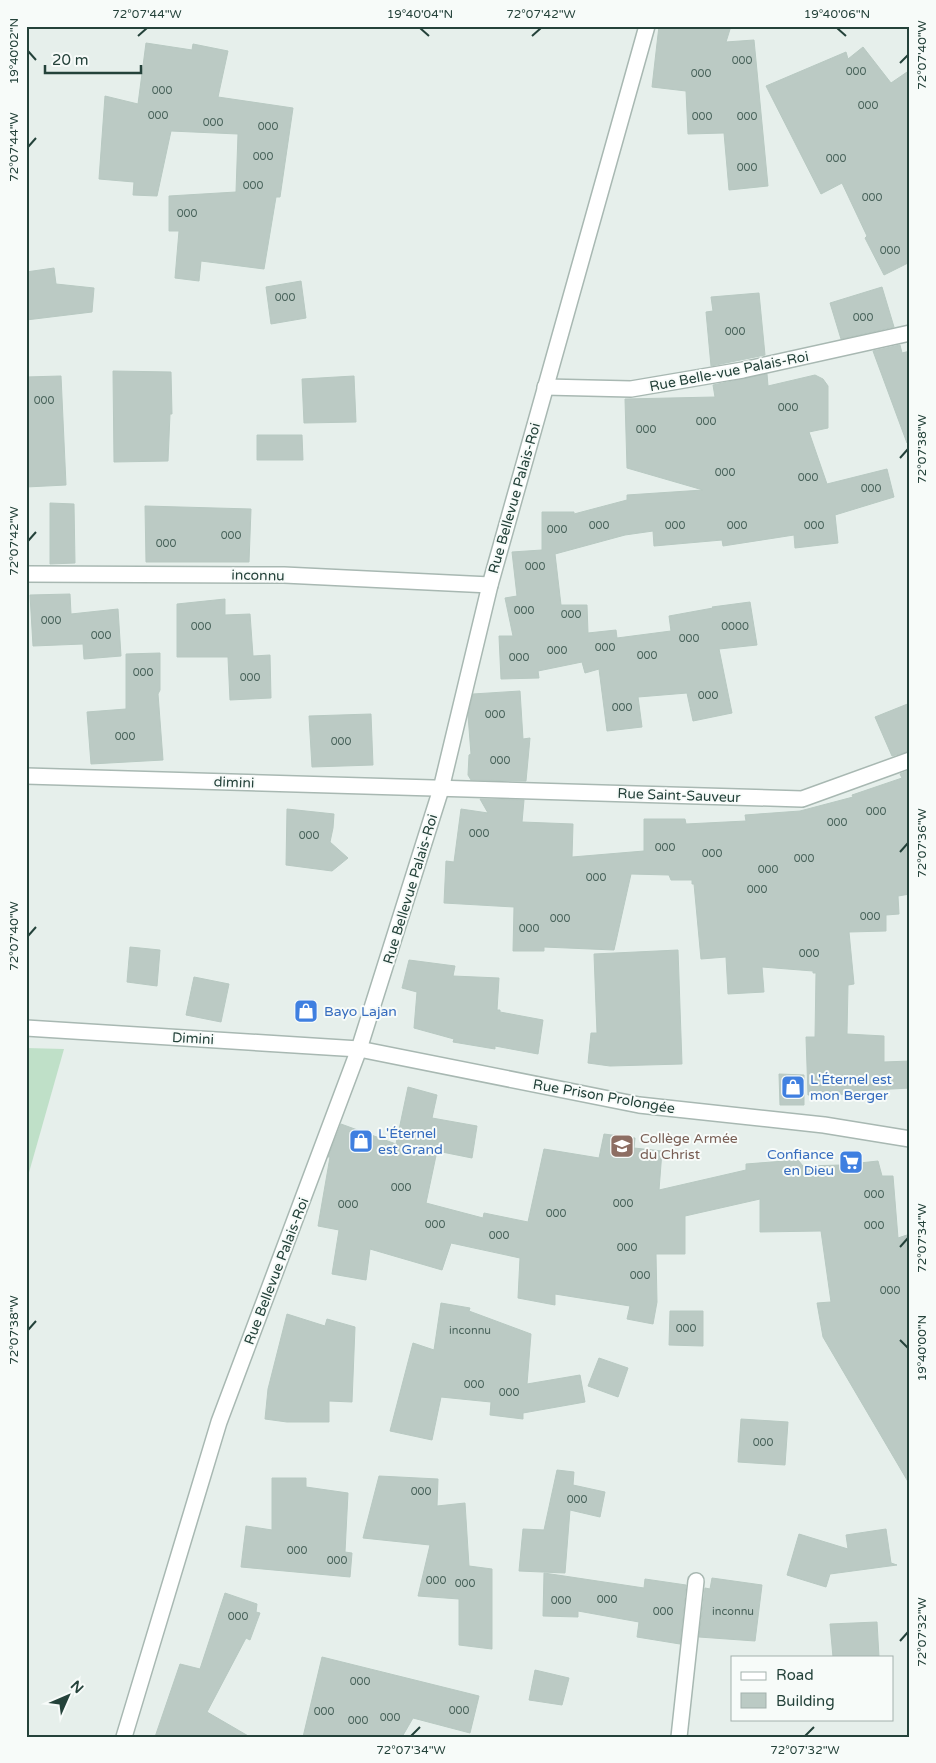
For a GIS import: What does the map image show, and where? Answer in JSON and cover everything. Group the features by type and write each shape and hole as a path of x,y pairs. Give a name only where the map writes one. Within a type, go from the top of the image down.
{"street":[{"name":"Rue Bellevue Palais-Roi","path":"124,1737 219,1422 359,1049 441,789 490,585 647,26"},
{"name":"Rue Belle-vue Palais-Roi","path":"545,387 631,389 743,370 910,333"},
{"name":"inconnu","path":"26,574 284,575 490,585"},
{"name":"Rue Saint-Sauveur","path":"441,789 802,799 910,760"},
{"name":"dimini","path":"26,776 441,789"},
{"name":"Dimini","path":"26,1028 359,1049"},
{"name":"Rue Prison Prolongée","path":"359,1049 639,1105 824,1125 910,1138"},
{"path":"679,1737 696,1581"}],"green space":[{"path":"26,1048 64,1049 28,1176 26,1175"}],"building":[{"path":"659,26 731,26 726,42 754,40 768,186 729,190 724,133 688,134 686,91 652,87"},
{"path":"146,43 192,50 193,44 228,51 218,97 293,108 280,197 276,197 264,269 201,261 199,281 175,278 179,231 169,231 169,196 236,192 238,134 171,131 157,196 133,195 134,182 99,179 105,96 138,104"},
{"path":"863,47 891,83 910,70 910,262 884,275 865,238 867,236 842,183 821,194 766,86 846,52 848,59"},
{"path":"54,268 56,284 94,288 92,312 26,320 26,272"},
{"path":"301,281 306,318 271,324 266,287"},
{"path":"882,287 894,327 841,339 830,303"},
{"path":"759,293 765,355 711,366 706,312 713,311 711,297"},
{"path":"900,345 902,353 910,351 910,442 907,443 873,351"},
{"path":"113,371 171,372 172,414 170,414 168,461 114,462"},
{"path":"767,374 768,386 815,375 823,379 828,386 828,428 809,432 827,484 887,469 894,497 835,515 838,543 795,548 794,535 723,546 722,540 654,546 653,531 625,535 555,554 561,605 587,605 588,633 616,630 617,638 671,631 669,616 712,607 750,602 757,645 719,649 732,713 693,721 687,693 638,697 642,727 607,731 599,669 585,673 582,662 538,671 539,678 501,679 499,636 513,636 505,598 517,596 512,552 542,550 542,512 574,512 574,514 627,500 627,495 703,490 627,468 625,399 715,397 713,385"},
{"path":"61,376 66,485 26,487 26,377"},
{"path":"354,376 356,422 304,423 302,379"},
{"path":"257,435 302,435 303,460 257,460"},
{"path":"50,503 74,504 75,563 50,564"},
{"path":"145,506 251,509 249,562 146,562"},
{"path":"70,594 71,614 118,609 121,656 84,659 83,644 33,646 30,595"},
{"path":"225,599 225,615 250,614 253,656 270,655 271,698 230,700 228,657 177,657 177,604"},
{"path":"160,653 160,690 158,694 163,760 91,764 87,712 126,709 126,654"},
{"path":"520,691 523,739 530,738 526,781 471,780 468,775 469,755 471,754 468,715 473,694"},
{"path":"910,703 910,751 892,756 875,717"},
{"path":"371,714 373,765 312,767 309,716"},
{"path":"910,770 910,894 898,896 899,914 886,915 886,931 849,932 854,984 848,985 847,1034 884,1036 884,1062 910,1061 910,1088 855,1091 856,1094 808,1095 806,1037 815,1037 816,973 813,973 813,971 762,967 764,992 728,994 726,957 701,959 694,884 692,884 692,880 671,880 669,875 631,874 614,950 544,947 544,951 513,951 514,907 444,903 446,861 454,862 461,809 488,813 480,799 524,800 522,822 573,824 572,857 644,851 644,819 685,819 686,824 746,821 745,815 800,811 853,797 852,795 902,778 900,774"},
{"path":"287,809 334,814 330,842 348,858 332,871 286,865"},
{"path":"130,947 160,950 157,986 127,982"},
{"path":"678,950 682,1064 610,1066 588,1063 591,1033 597,1033 594,954"},
{"path":"409,960 455,966 453,976 499,978 497,1010 543,1020 538,1054 495,1046 495,1049 453,1042 454,1039 414,1028 417,992 402,988"},
{"path":"194,977 229,984 221,1022 186,1015"},
{"path":"779,1074 804,1075 804,1105 780,1105"},
{"path":"408,1087 437,1095 432,1118 477,1126 472,1158 437,1151 426,1203 483,1218 484,1213 528,1222 544,1149 599,1158 604,1134 635,1138 634,1148 662,1151 659,1190 746,1170 746,1164 798,1160 803,1166 841,1165 878,1161 882,1176 893,1176 898,1238 910,1234 910,1485 823,1337 817,1303 831,1302 821,1231 760,1232 760,1199 685,1216 685,1254 656,1254 657,1302 653,1324 627,1319 630,1306 555,1294 555,1305 518,1298 520,1258 451,1243 442,1270 370,1249 366,1280 332,1274 339,1230 318,1226 330,1157 328,1157 341,1124 396,1144"},
{"path":"441,1303 470,1308 469,1311 531,1334 527,1384 580,1375 585,1402 523,1413 523,1419 490,1415 491,1402 441,1397 432,1440 390,1431 413,1343 434,1350"},
{"path":"670,1311 703,1311 703,1346 669,1345"},
{"path":"287,1314 325,1326 327,1319 355,1327 352,1402 329,1401 329,1422 287,1422 265,1419 268,1389"},
{"path":"599,1358 628,1368 618,1397 588,1386"},
{"path":"741,1419 788,1422 785,1465 738,1462"},
{"path":"557,1470 574,1472 573,1485 605,1492 600,1517 570,1510 565,1573 519,1571 523,1529 544,1530"},
{"path":"379,1476 438,1479 437,1506 465,1503 469,1566 492,1569 492,1649 459,1645 459,1599 418,1596 430,1545 363,1538"},
{"path":"272,1478 306,1478 306,1487 348,1493 345,1552 352,1553 350,1577 241,1567 246,1526 272,1530"},
{"path":"886,1529 891,1563 897,1565 830,1574 826,1587 787,1575 799,1534 848,1549 846,1535"},
{"path":"544,1573 644,1588 645,1579 686,1585 680,1644 637,1637 639,1622 578,1611 578,1617 543,1616"},
{"path":"712,1578 762,1585 755,1641 699,1637 705,1588 710,1589"},
{"path":"225,1593 257,1604 256,1612 260,1613 250,1640 246,1638 207,1712 250,1737 155,1737 180,1664 200,1669"},
{"path":"877,1622 879,1656 833,1656 830,1624"},
{"path":"322,1657 479,1696 470,1733 413,1718 402,1737 303,1737"},
{"path":"535,1670 569,1678 562,1705 529,1700"}],"place":[{"name":"Bayo Lajan","path":"306,1011"},
{"name":"L'Éternel est mon Berger","path":"793,1087"},
{"name":"L'Éternel est Grand","path":"361,1141"},
{"name":"Collège Armée du Christ","path":"622,1146"},
{"name":"Confiance en Dieu","path":"851,1162"}]}
